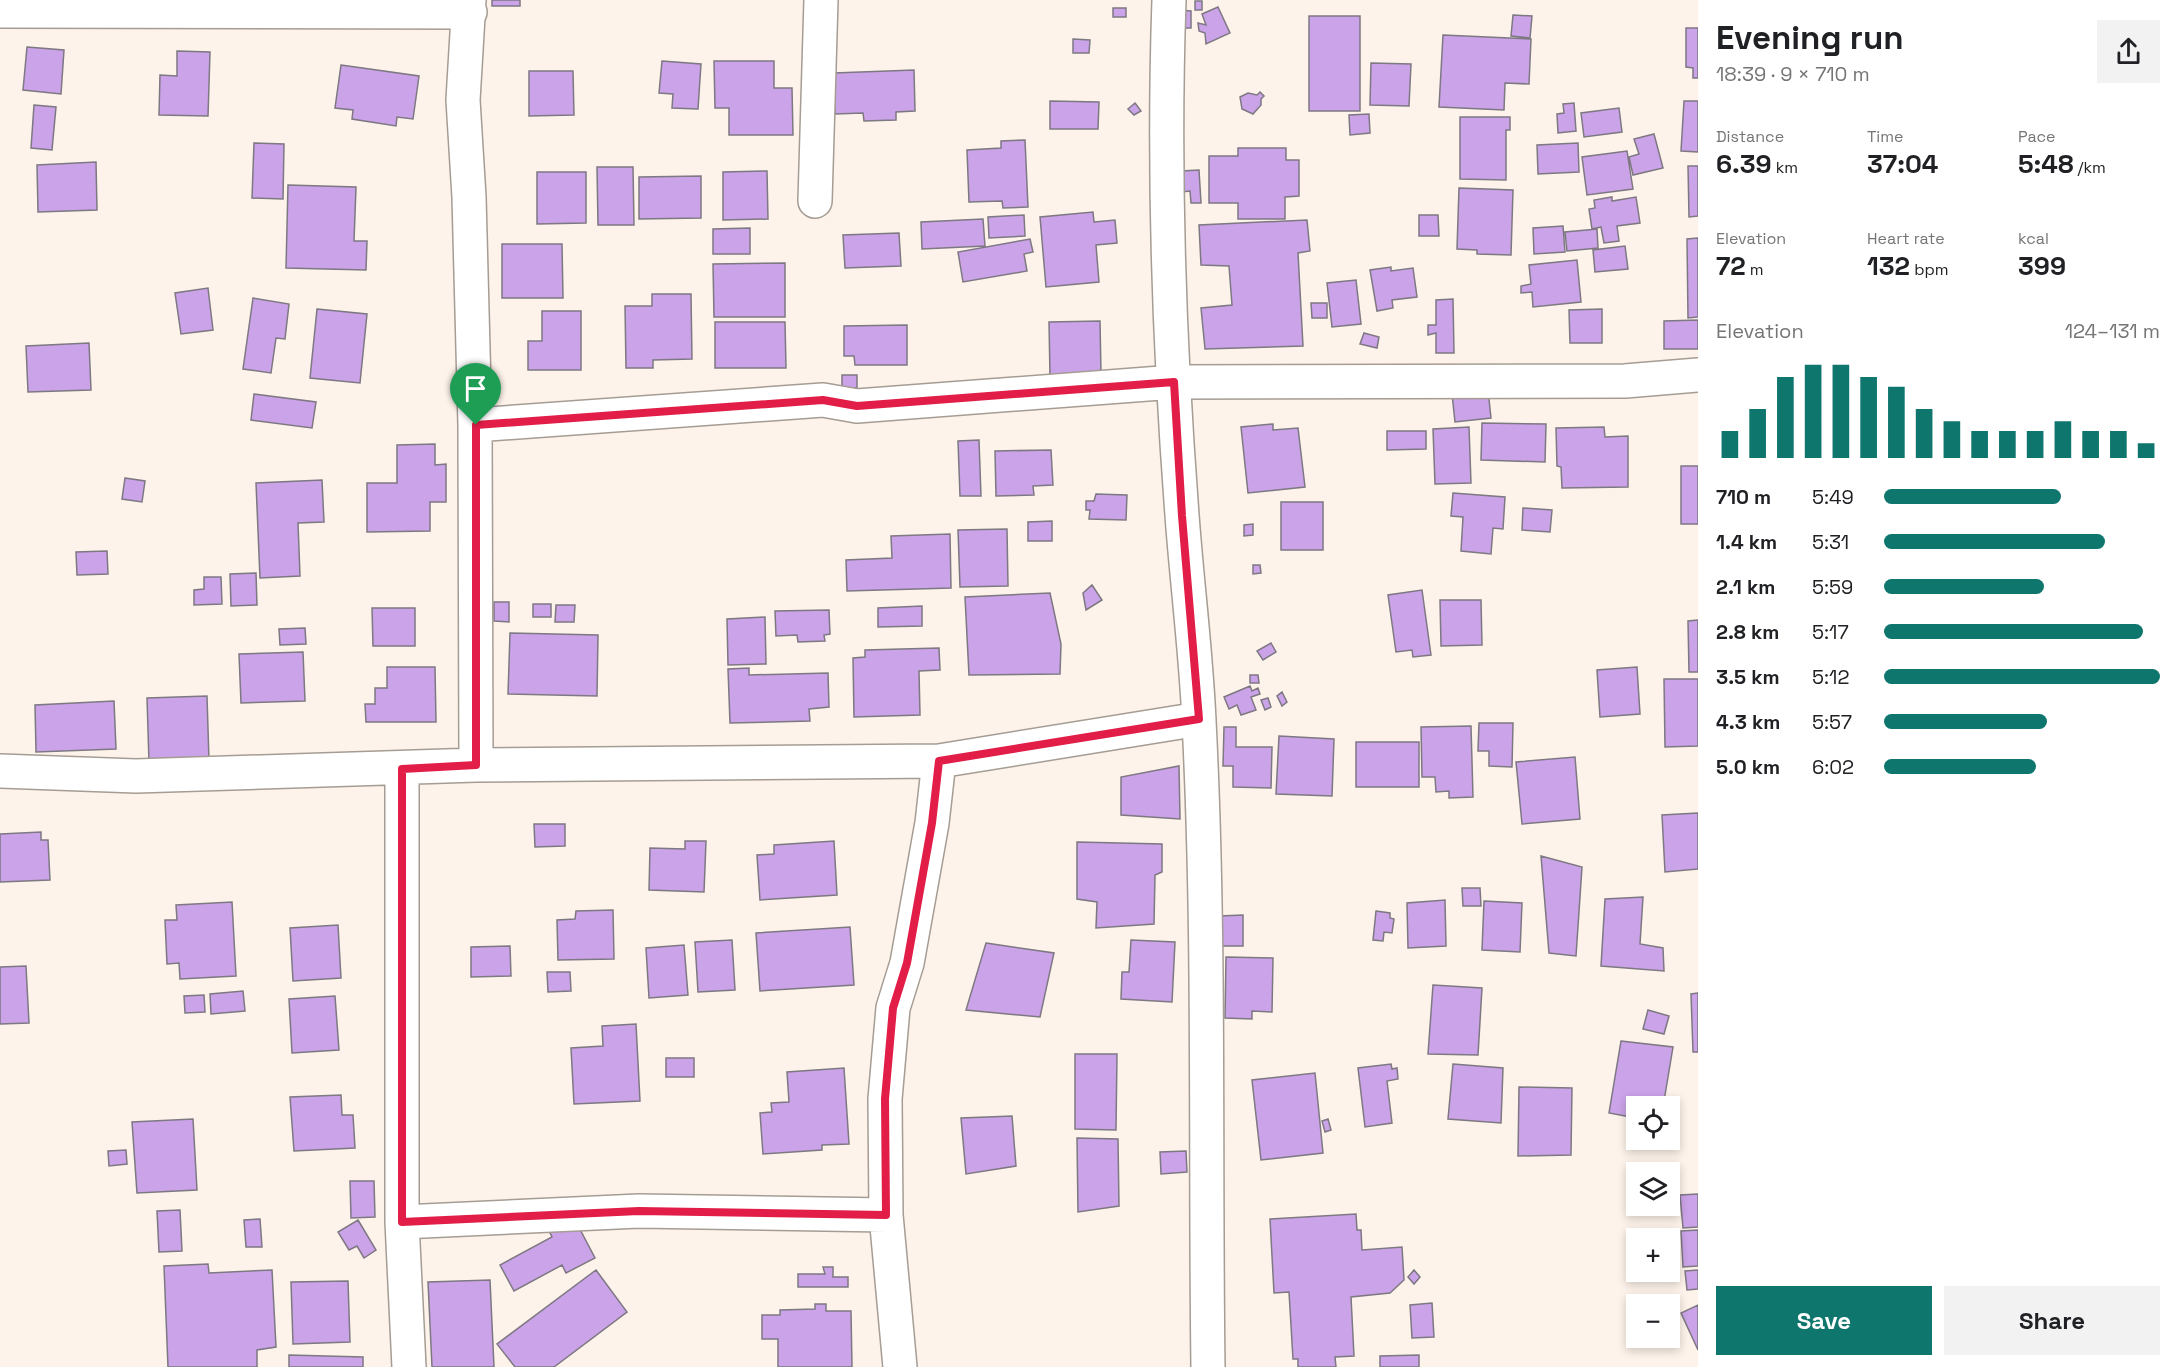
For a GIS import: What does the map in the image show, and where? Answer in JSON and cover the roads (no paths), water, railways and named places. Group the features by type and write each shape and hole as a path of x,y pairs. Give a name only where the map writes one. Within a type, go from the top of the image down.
{"street":[{"path":"815,201 821,0"},
{"path":"1163,1 1167,225 1174,382 1182,516 1199,719 1204,864 1208,1367"},
{"path":"0,11 470,6 463,100 469,197 476,425 476,765"},
{"path":"476,425 823,400 857,406 1174,382 1625,381 1698,375"},
{"path":"0,771 136,776 476,765 939,761 1199,719"},
{"path":"900,1367 886,1215 885,1099 893,1008 907,963 932,823 939,761"},
{"path":"402,769 402,1222 409,1367"},
{"path":"402,1222 639,1211 886,1215"}]}
